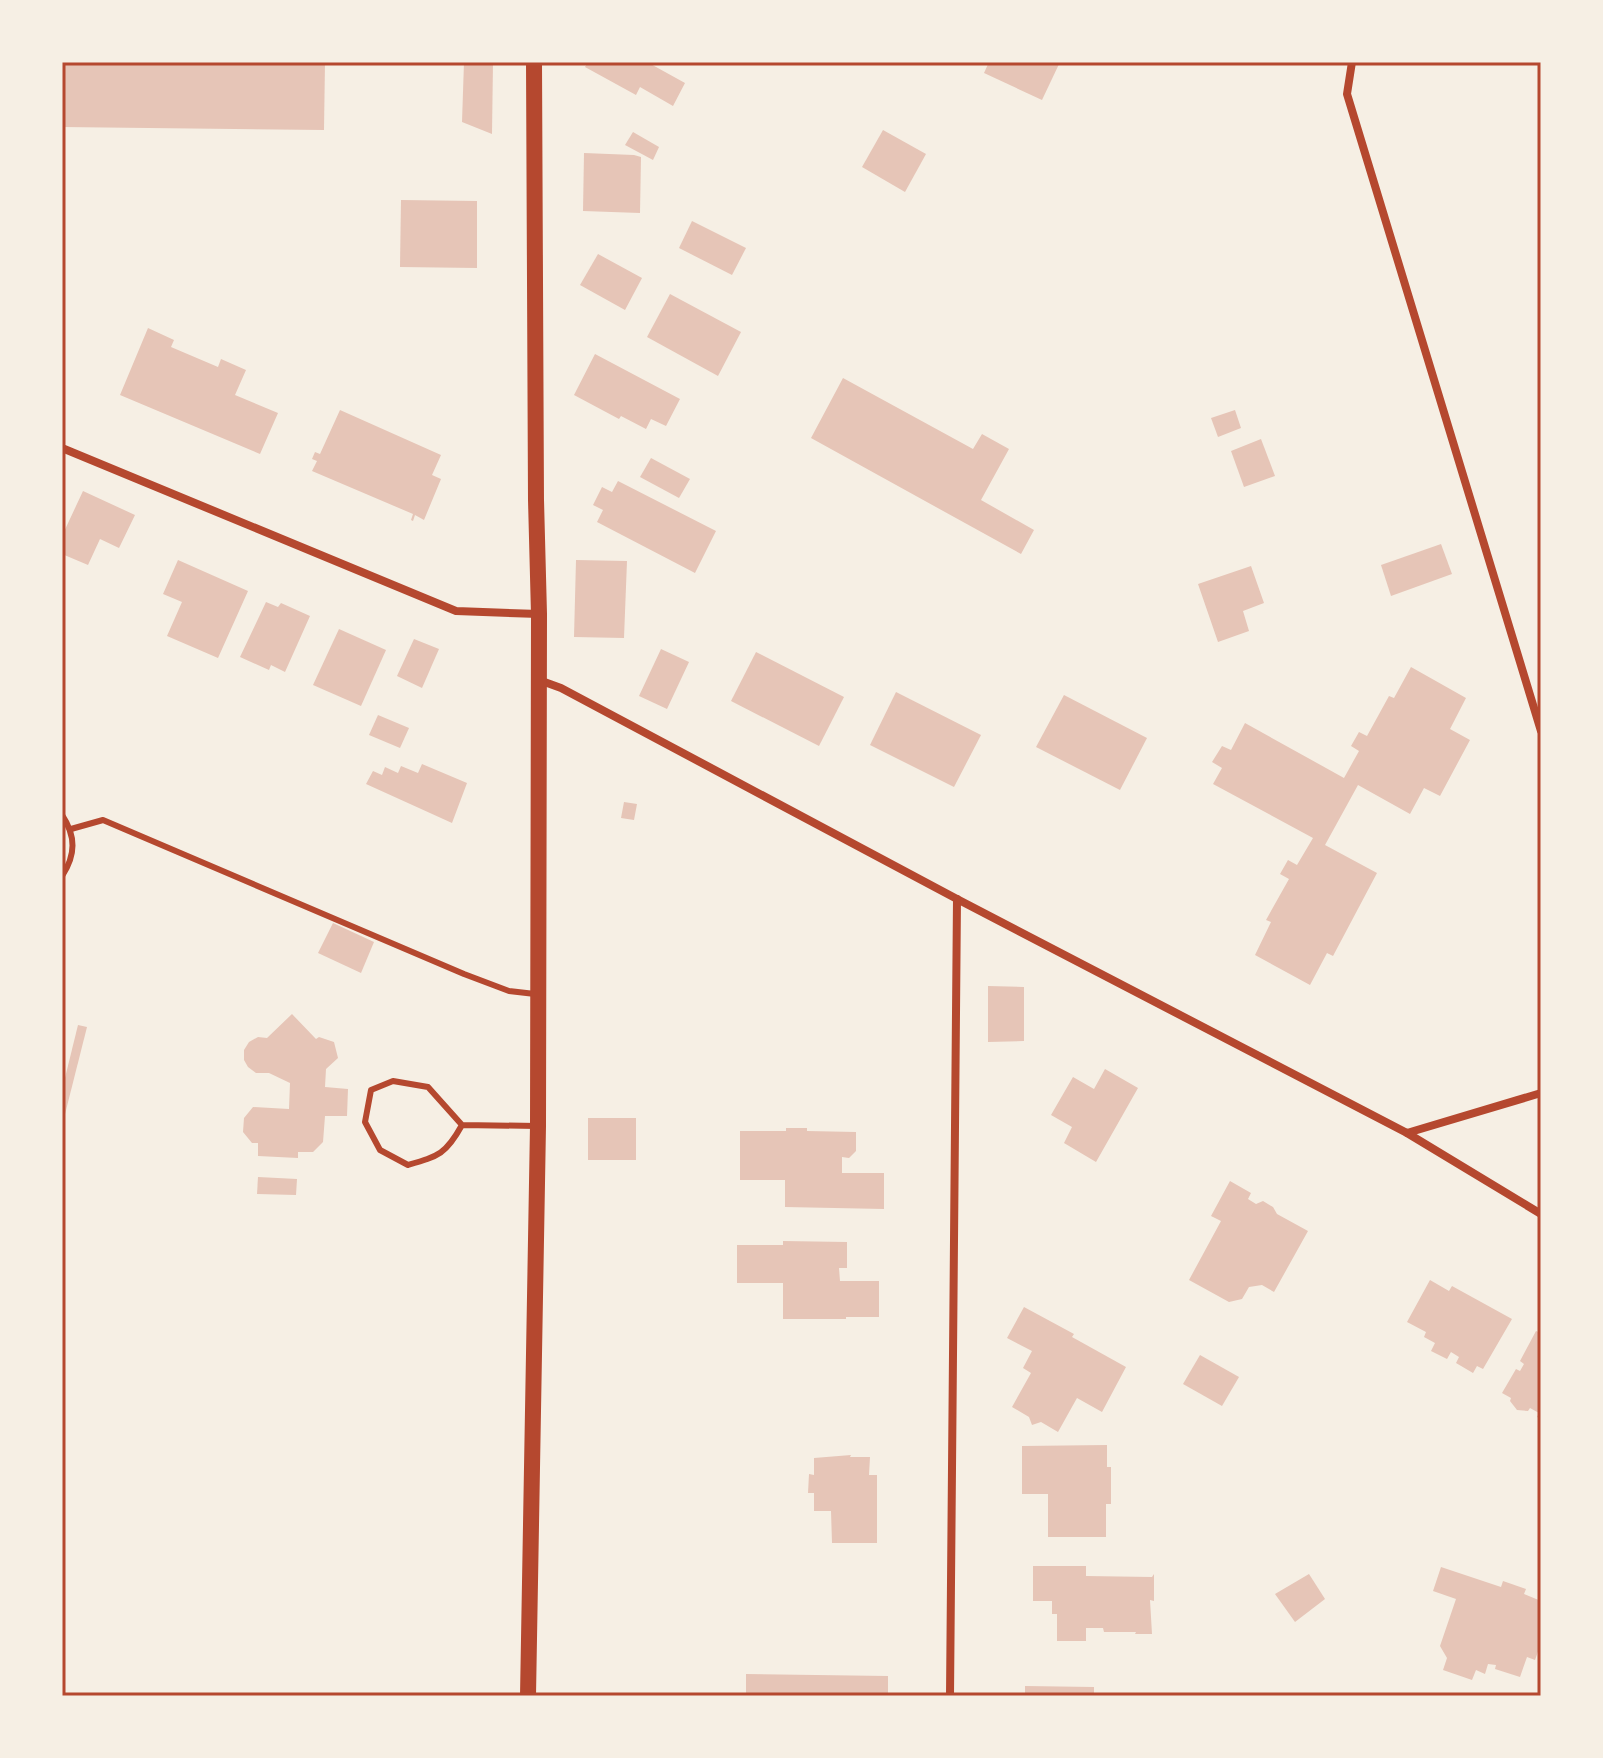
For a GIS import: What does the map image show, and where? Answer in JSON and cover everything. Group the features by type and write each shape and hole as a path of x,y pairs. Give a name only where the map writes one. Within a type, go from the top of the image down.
{"main road":[{"path":"528,1696 539,994 534,62"}],"street":[{"path":"1352,62 1347,94 1541,731"},
{"path":"62,448 456,611 539,614"},
{"path":"539,680 561,688 1407,1133 1541,1214"},
{"path":"950,1696 957,899"},
{"path":"1407,1133 1541,1093"}],"lane":[{"path":"62,815 71,829 74,844 71,861 62,876"},
{"path":"71,829 103,820 464,974 509,991 539,994"},
{"path":"462,1125 452,1142 435,1157 408,1165 380,1150 365,1122 371,1090 393,1081 428,1087 462,1125 538,1126"}],"building":[{"path":"62,62 325,62 324,130 62,127"},
{"path":"464,62 493,62 492,134 462,122"},
{"path":"588,62 647,62 685,83 673,106 640,87 636,95 585,67"},
{"path":"989,62 1060,62 1042,100 984,73"},
{"path":"883,130 926,154 905,192 862,167"},
{"path":"633,132 659,147 653,160 625,145"},
{"path":"584,153 641,157 640,213 583,211"},
{"path":"401,200 477,201 477,268 400,267"},
{"path":"692,221 746,248 732,275 679,248"},
{"path":"598,254 642,278 625,310 580,285"},
{"path":"670,294 741,332 718,376 647,337"},
{"path":"148,328 174,340 171,347 218,367 221,359 246,370 235,395 278,413 260,454 120,395"},
{"path":"595,354 680,399 666,426 651,419 646,429 621,416 619,419 574,395"},
{"path":"843,378 973,449 982,434 1009,449 981,500 1034,530 1021,554 811,438"},
{"path":"340,410 441,455 432,475 441,479 424,520 415,515 413,521 413,514 312,471 317,461 312,459 315,452 320,454"},
{"path":"1235,410 1241,428 1218,437 1211,418"},
{"path":"1261,439 1275,476 1244,487 1231,451"},
{"path":"651,458 690,479 679,498 640,477"},
{"path":"618,481 716,531 695,573 597,522 603,510 593,505 602,487 612,492"},
{"path":"83,491 135,515 119,548 100,539 88,565 62,554 62,536"},
{"path":"1441,544 1452,574 1391,596 1381,565"},
{"path":"178,560 248,591 218,658 167,636 182,602 163,594"},
{"path":"576,560 627,561 624,638 574,637"},
{"path":"1251,566 1264,603 1243,611 1249,631 1218,642 1198,584"},
{"path":"266,602 278,607 281,603 310,616 285,672 271,665 269,670 240,657"},
{"path":"339,629 386,650 361,706 313,685"},
{"path":"414,639 439,649 422,688 397,676"},
{"path":"661,649 689,662 667,709 639,696"},
{"path":"756,652 844,697 819,746 731,701"},
{"path":"1411,667 1466,698 1450,729 1470,740 1440,796 1424,788 1410,814 1358,785 1325,845 1377,873 1333,956 1327,953 1310,985 1255,955 1271,922 1266,920 1289,879 1280,874 1288,860 1297,865 1313,838 1213,784 1222,768 1212,762 1222,746 1231,750 1245,723 1344,778 1359,751 1351,746 1359,732 1367,736 1389,696 1394,698"},
{"path":"896,692 981,735 954,787 870,745"},
{"path":"1064,695 1147,738 1120,790 1036,747"},
{"path":"378,715 409,728 400,748 369,735"},
{"path":"422,764 467,783 452,823 366,784 373,771 382,775 385,767 398,773 401,766 418,773"},
{"path":"624,802 637,804 634,820 621,818"},
{"path":"333,923 374,942 361,973 318,953"},
{"path":"988,986 1024,987 1024,1041 988,1042"},
{"path":"292,1014 316,1039 319,1037 334,1042 338,1058 326,1069 325,1087 348,1089 347,1116 325,1116 323,1142 313,1152 298,1152 298,1158 258,1156 258,1143 252,1143 243,1132 244,1118 253,1107 289,1109 290,1083 269,1073 256,1073 244,1060 244,1050 249,1042 258,1037 267,1038"},
{"path":"78,1025 87,1027 62,1126 62,1090"},
{"path":"1105,1069 1138,1088 1096,1162 1064,1143 1072,1127 1051,1115 1073,1077 1094,1089"},
{"path":"588,1118 636,1118 636,1160 588,1160"},
{"path":"786,1128 856,1132 856,1151 849,1158 842,1157 842,1173 884,1173 884,1209 785,1207 785,1180 740,1180 740,1131 786,1131"},
{"path":"258,1177 297,1179 296,1195 257,1194"},
{"path":"1230,1181 1251,1193 1248,1199 1256,1204 1263,1201 1273,1207 1277,1214 1308,1231 1274,1292 1262,1285 1249,1287 1242,1299 1229,1302 1189,1280 1221,1221 1211,1216"},
{"path":"783,1241 847,1242 847,1268 839,1268 840,1281 879,1281 879,1317 783,1319 783,1283 737,1283 737,1245 783,1245"},
{"path":"1430,1280 1449,1291 1452,1286 1512,1319 1483,1369 1477,1366 1473,1373 1456,1363 1459,1357 1451,1352 1447,1359 1431,1351 1435,1343 1424,1337 1426,1332 1407,1322"},
{"path":"1024,1307 1126,1367 1102,1412 1077,1398 1058,1432 1041,1422 1032,1425 1029,1417 1012,1407 1031,1373 1023,1368 1032,1351 1007,1338"},
{"path":"1536,1331 1541,1333 1541,1419 1537,1417 1539,1413 1530,1408 1528,1411 1517,1410 1511,1398 1502,1393 1516,1369 1520,1371 1524,1364 1520,1361"},
{"path":"1200,1355 1239,1377 1222,1406 1183,1384"},
{"path":"1107,1445 1107,1467 1111,1467 1111,1504 1106,1504 1106,1537 1048,1537 1048,1494 1022,1494 1022,1446"},
{"path":"870,1457 869,1475 877,1475 877,1543 832,1543 831,1511 814,1511 814,1493 808,1493 809,1474 814,1475 814,1458"},
{"path":"1033,1566 1086,1566 1086,1576 1152,1577 1154,1574 1154,1601 1150,1600 1152,1634 1086,1628 1086,1641 1057,1641 1057,1614 1052,1614 1052,1601 1033,1601"},
{"path":"1441,1567 1501,1587 1503,1581 1526,1589 1524,1594 1541,1601 1541,1643 1535,1660 1527,1657 1520,1677 1488,1664 1485,1674 1476,1670 1472,1680 1443,1670 1447,1658 1440,1646 1456,1599 1433,1591"},
{"path":"1309,1574 1325,1599 1295,1622 1275,1594"},
{"path":"746,1674 888,1676 888,1696 746,1696"},
{"path":"1025,1686 1094,1687 1094,1696 1025,1696"}]}
